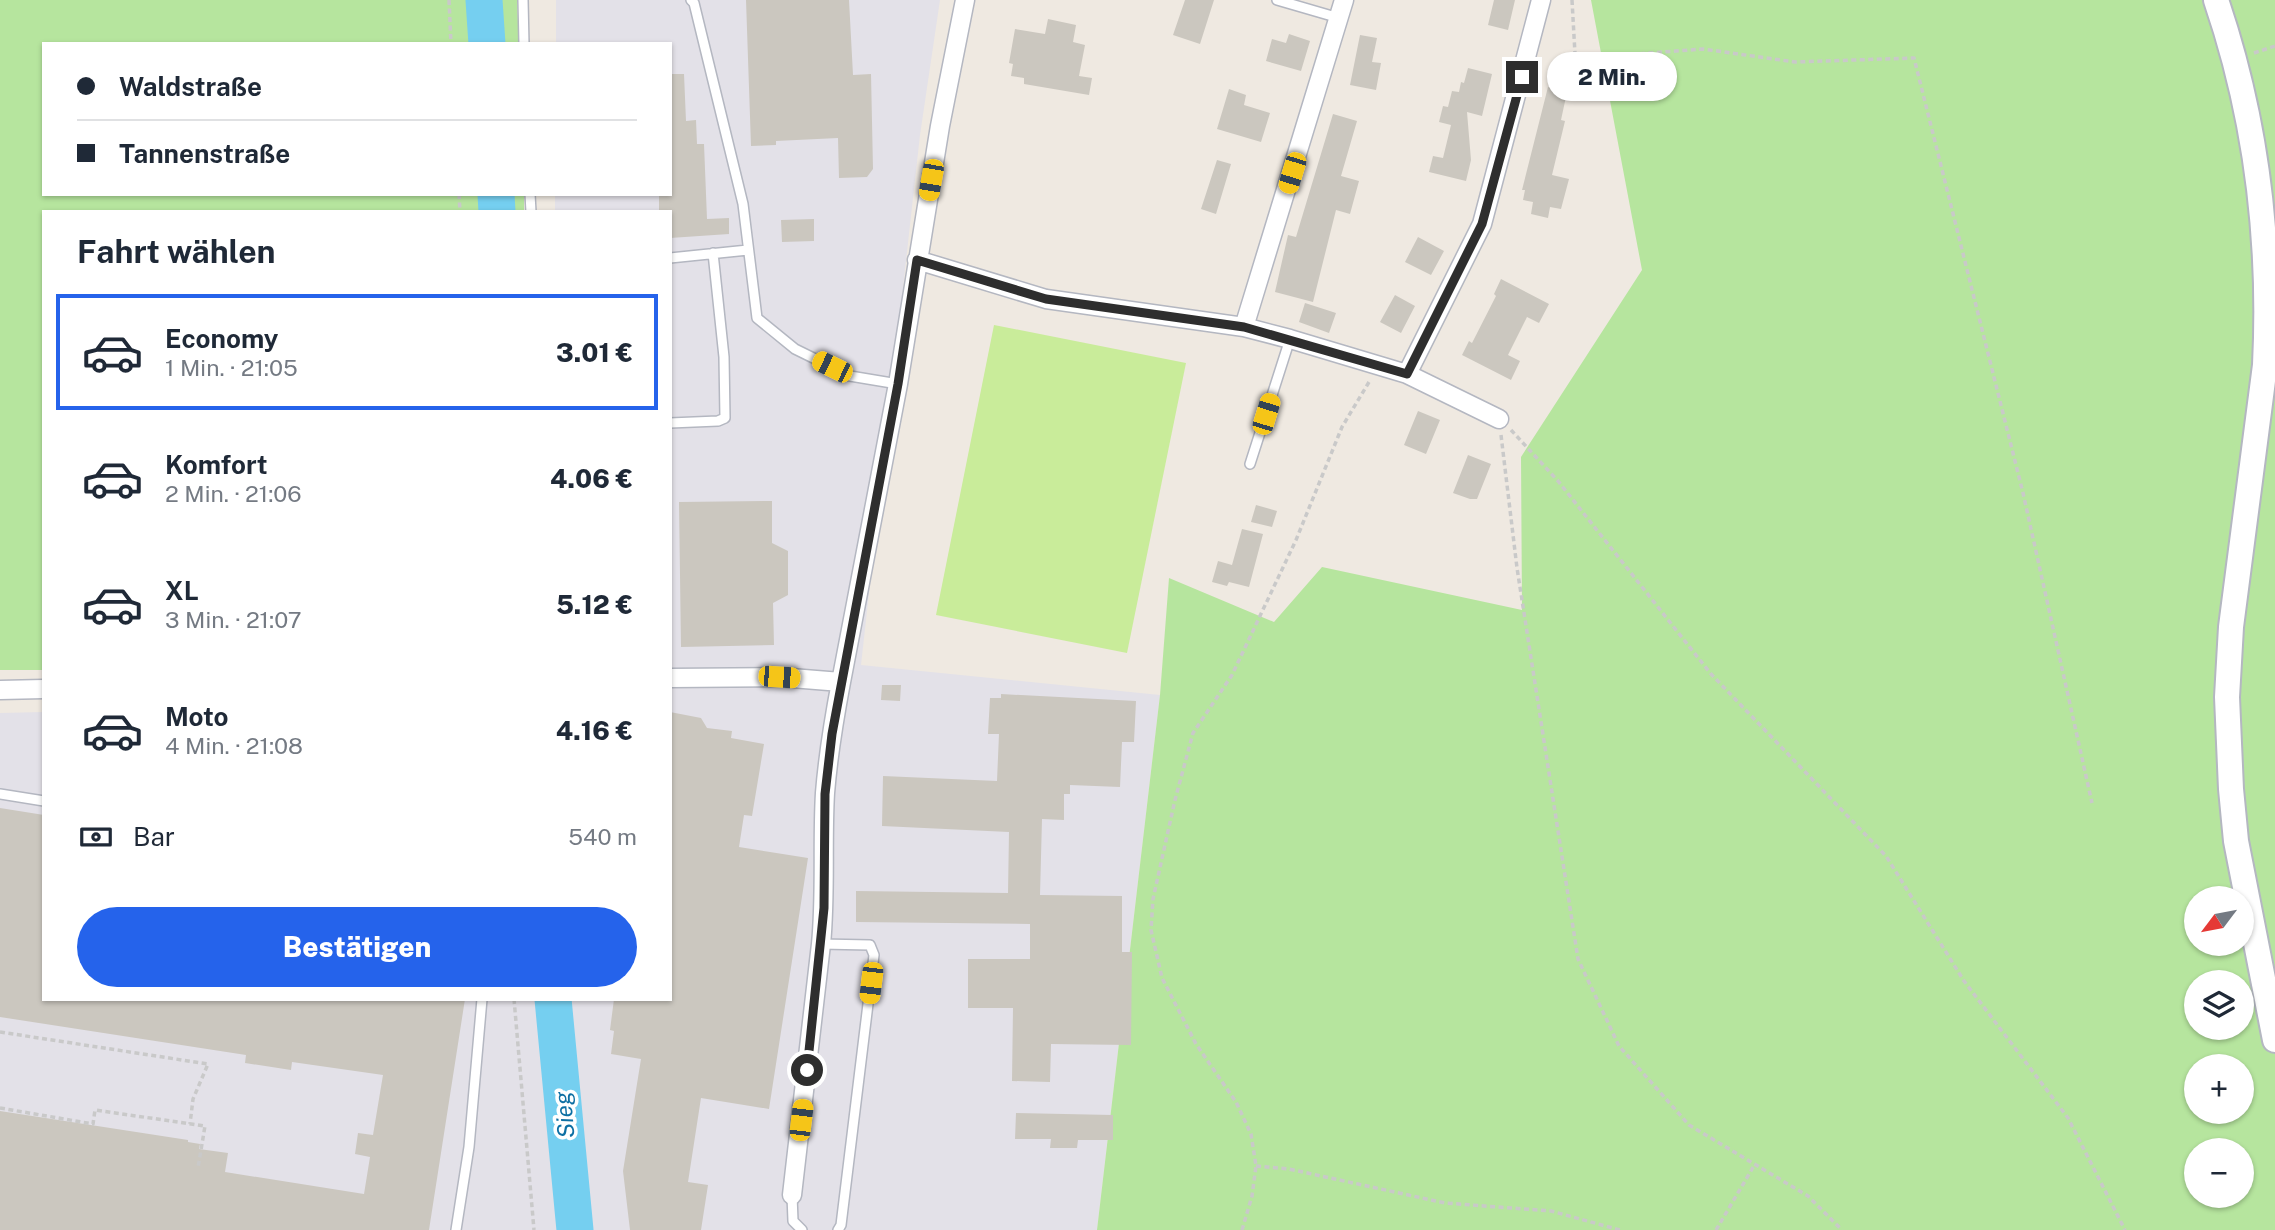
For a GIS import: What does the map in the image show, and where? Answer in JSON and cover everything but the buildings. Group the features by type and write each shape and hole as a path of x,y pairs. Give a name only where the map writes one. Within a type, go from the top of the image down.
{"main road":[{"path":"2216,0 2234,60 2251,138 2264,221 2267,323 2265,365 2231,627 2227,697 2236,841 2275,1040"}],"street":[{"path":"792,1195 821,944 825,794 832,734 898,384 940,126 965,0"},
{"path":"1244,327 1344,0"},
{"path":"1407,374 1482,224 1541,0"},
{"path":"917,260 1046,299 1244,327 1290,339 1407,374 1499,419"},
{"path":"672,678 779,677 841,681"},
{"path":"0,690 42,689"}],"lane":[{"path":"523,0 524,42"},
{"path":"691,0 694,3 743,204 757,318 795,349 850,376 898,384"},
{"path":"1277,0 1339,18"},
{"path":"672,258 748,250"},
{"path":"672,423 718,421 725,418 724,357 713,253"},
{"path":"1250,464 1290,339"},
{"path":"0,794 42,801"},
{"path":"821,944 870,945 874,955 841,1225 838,1230"},
{"path":"456,1230 470,1147 482,1001"},
{"path":"792,1195 793,1222 802,1230"}],"path":[{"path":"449,0 451,42"},
{"path":"1572,0 1575,54 1636,54 1703,49 1795,62 1914,58 2023,493 2092,803"},
{"path":"1242,1230 1252,1196 1256,1166 1251,1134 1236,1102 1196,1044 1162,978 1151,930 1153,899 1174,800 1193,733 1232,675 1296,540 1342,427 1380,365"},
{"path":"1499,419 1517,568 1578,959 1619,1046 1689,1125 1808,1196 1842,1230"},
{"path":"1499,419 1558,481 1712,674 1886,856 1964,981 2068,1118 2126,1230"},
{"path":"514,1001 534,1230"},
{"path":"0,1032 208,1064 193,1099 190,1124"},
{"path":"0,1108 93,1124 95,1110 205,1126 198,1168"},
{"path":"1716,1230 1755,1164"},
{"path":"1256,1166 1289,1169 1445,1203 1551,1211 1619,1230"}],"shaded area":[{"path":"556,0 940,0 920,135 861,665 1160,695 1097,1230 0,1230 0,713 42,712 42,1001 672,1001 672,210 555,210 555,196 672,196 672,42 556,42"}],"green space":[{"path":"0,0 517,0 519,42 42,42 42,196 524,196 524,210 42,210 42,670 0,670"},
{"path":"1591,0 2275,0 2275,1230 1097,1230 1160,695 1169,578 1274,622 1322,567 1522,610 1521,457 1642,270"},
{"path":"994,325 1186,363 1127,653 936,615"}],"waterway":[{"name":"Sieg","path":"484,0 487,42"},
{"name":"Sieg","path":"496,196 497,210"},
{"name":"Sieg","path":"553,1001 575,1230"}],"route":[{"path":"807,1070 824,908 825,794 832,734 898,384 917,260 1046,299 1244,327 1407,374 1482,224 1522,77"}]}
